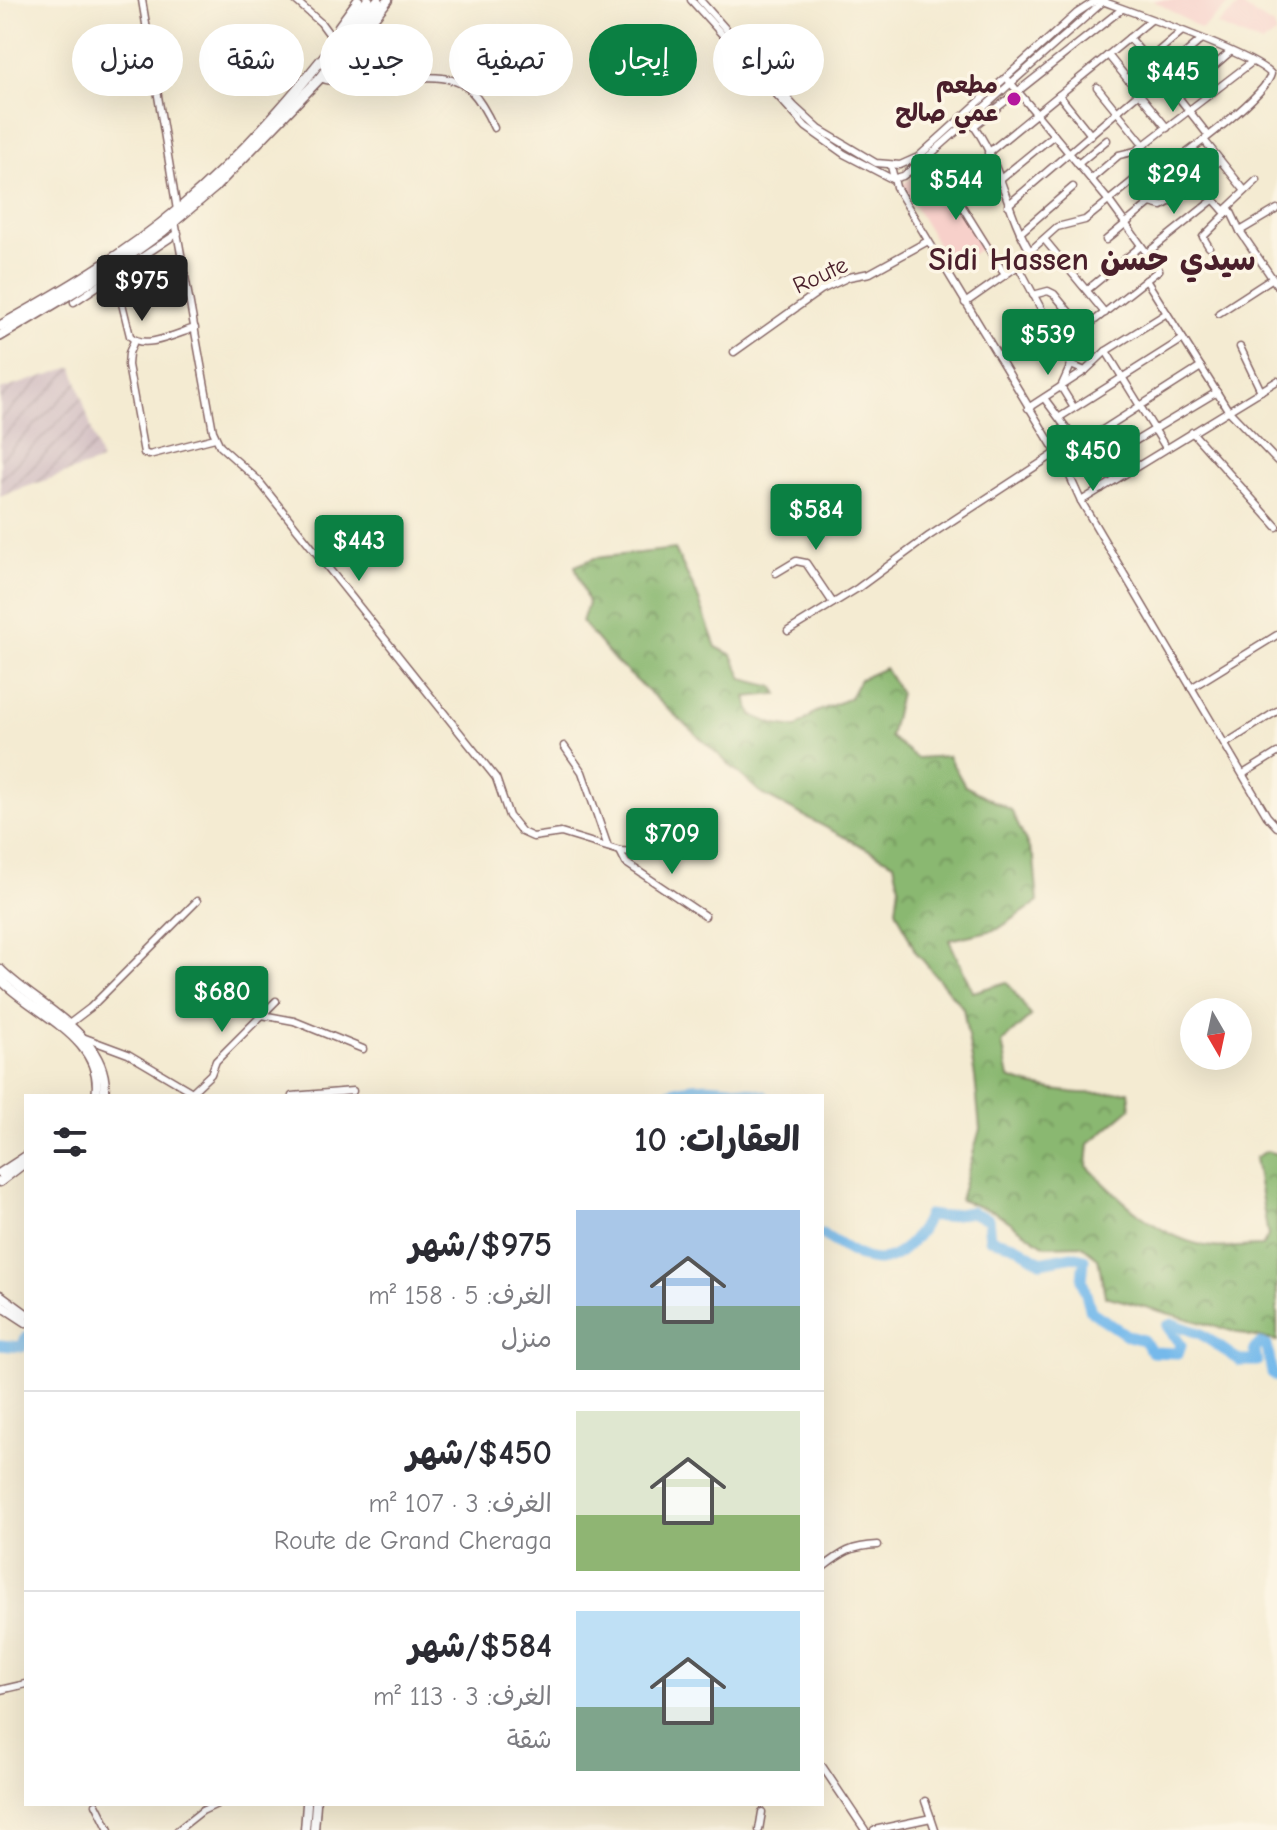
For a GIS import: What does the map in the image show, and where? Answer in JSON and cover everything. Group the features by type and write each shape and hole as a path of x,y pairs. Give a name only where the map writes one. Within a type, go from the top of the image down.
{"highway":[{"path":"351,24 368,0"},
{"path":"356,24 378,0"},
{"path":"0,326 102,266 176,216 245,147 320,63"},
{"path":"0,336 83,288 232,171 320,78"}],"main road":[{"path":"340,24 358,0"},
{"path":"369,24 388,0"},
{"path":"0,969 27,994 69,1024 100,1060 105,1075 104,1094"},
{"path":"0,979 85,1048 97,1073 96,1094"},
{"path":"0,1173 24,1157"},
{"path":"0,1182 24,1164"},
{"path":"0,1295 24,1320"},
{"path":"0,1305 24,1314"},
{"path":"305,1830 307,1806"},
{"path":"314,1830 316,1806"}],"street":[{"path":"142,0 178,233 215,438 223,450 258,480 496,778 509,816 522,832 533,837 561,833 620,851 650,853"},
{"path":"295,0 322,24"},
{"path":"691,0 806,127 844,154 892,179 903,176 1080,45 1122,9"},
{"path":"700,0 810,121 870,161 891,166 918,157 1101,0"},
{"path":"972,123 1008,80 1086,3 1101,0 1230,52 1274,75 1263,89 1206,138 1146,183"},
{"path":"988,153 1151,20"},
{"path":"1129,38 1148,60 1181,32"},
{"path":"1008,205 1201,40"},
{"path":"1178,97 1230,52"},
{"path":"1108,55 1167,128"},
{"path":"1091,179 1119,155 1136,151 1190,112 1252,62"},
{"path":"1161,75 1245,191"},
{"path":"433,77 457,80 470,90 494,128"},
{"path":"1008,80 1109,201 1159,270 1062,346"},
{"path":"1097,87 1144,145"},
{"path":"1059,95 1091,135"},
{"path":"972,123 1030,251"},
{"path":"999,180 1054,135"},
{"path":"1078,164 1107,140"},
{"path":"930,155 1005,275"},
{"path":"1106,240 1150,203 1162,206 1169,202 1220,160"},
{"path":"891,166 892,179 928,241 1056,453 1081,501 1267,816 1277,827"},
{"path":"1085,371 1071,365 1021,271 1030,251 1057,227 1085,220 1134,180"},
{"path":"1197,180 1224,211 1257,180"},
{"path":"1020,233 1073,187"},
{"path":"1147,253 1213,200"},
{"path":"1240,231 1277,209"},
{"path":"1209,247 1203,237 1230,210 1240,231 1275,281 1219,313"},
{"path":"74,302 178,233"},
{"path":"1044,239 1105,313"},
{"name":"Route","path":"734,352 821,290 849,277 870,273 928,241"},
{"path":"1087,290 1141,246"},
{"path":"965,303 1025,261"},
{"path":"115,275 130,336 134,341 143,343 195,328"},
{"path":"1146,280 1228,410 1274,453 1277,461"},
{"path":"1033,295 1048,291 1054,294 1084,330"},
{"path":"1028,408 1085,371 1106,351 1167,313"},
{"path":"1060,417 1183,339"},
{"path":"134,341 128,365 144,453 149,455 215,438"},
{"path":"1240,347 1261,391"},
{"path":"1106,351 1166,448"},
{"path":"1061,387 1071,365"},
{"path":"788,631 858,588 929,536 1056,453 1079,445 1201,367"},
{"path":"1081,501 1277,381"},
{"path":"1061,387 1074,408"},
{"path":"1092,467 1217,392"},
{"path":"1044,398 1079,445 1101,489"},
{"path":"1192,432 1277,527"},
{"path":"776,573 796,561 806,563 833,603"},
{"path":"1191,688 1277,635"},
{"path":"1225,744 1277,711"},
{"path":"564,746 582,772 608,847"},
{"path":"1243,774 1277,753"},
{"path":"620,851 626,863 705,916"},
{"path":"69,1024 90,1008 197,901"},
{"path":"192,1092 211,1074 216,1061 276,1001"},
{"path":"262,1015 294,1021 363,1049"},
{"path":"80,1036 146,1063 196,1094"},
{"path":"100,1060 110,1047"},
{"path":"316,1094 353,1091"},
{"path":"824,1566 855,1546 878,1545"},
{"path":"0,1690 24,1684"},
{"path":"824,1769 865,1830"},
{"path":"925,1801 935,1830"},
{"path":"97,1806 109,1830"},
{"path":"178,1830 213,1806"},
{"path":"759,1830 762,1812"},
{"path":"874,1830 931,1818"}],"shaded area":[{"path":"1153,0 1234,0 1201,29"},
{"path":"1240,5 1272,25 1277,33 1262,44 1217,25"},
{"path":"934,160 985,246 951,267 902,185"},
{"path":"73,367 101,461 0,496 0,390"}],"green space":[{"path":"675,549 697,595 716,647 732,655 743,679 774,687 778,694 746,697 752,715 775,725 796,728 814,713 850,698 860,679 885,668 900,693 890,737 917,758 948,756 965,786 1011,810 1034,859 1038,902 998,929 949,940 973,992 1007,982 1031,1016 1002,1042 1009,1078 1068,1092 1129,1091 1131,1108 1089,1144 1087,1166 1143,1217 1176,1236 1212,1247 1262,1246 1268,1236 1255,1158 1267,1151 1277,1154 1277,1341 1105,1296 1098,1258 1081,1245 1045,1246 995,1212 960,1200 980,1129 963,1008 915,951 896,909 899,886 894,863 762,794 615,661 582,622 588,603 575,566 595,558"}],"waterway":[{"path":"668,1094 700,1087 756,1094"},
{"path":"824,1235 864,1258 886,1259 910,1243 928,1215 942,1217 970,1212 988,1219 990,1239 1014,1245 1041,1262 1072,1256 1084,1259 1082,1280 1091,1311 1128,1336 1143,1340 1152,1352 1178,1353 1181,1345 1167,1326 1173,1324 1201,1334 1240,1361 1257,1361 1254,1350 1260,1344 1267,1346 1272,1373 1277,1377"},
{"path":"0,1345 22,1347 24,1342"}],"place":[{"name":"مطعم عمي صالح","path":"1014,99"}],"district":[{"name":"Sidi Hassen سيدي حسن","path":"1092,259"}]}
